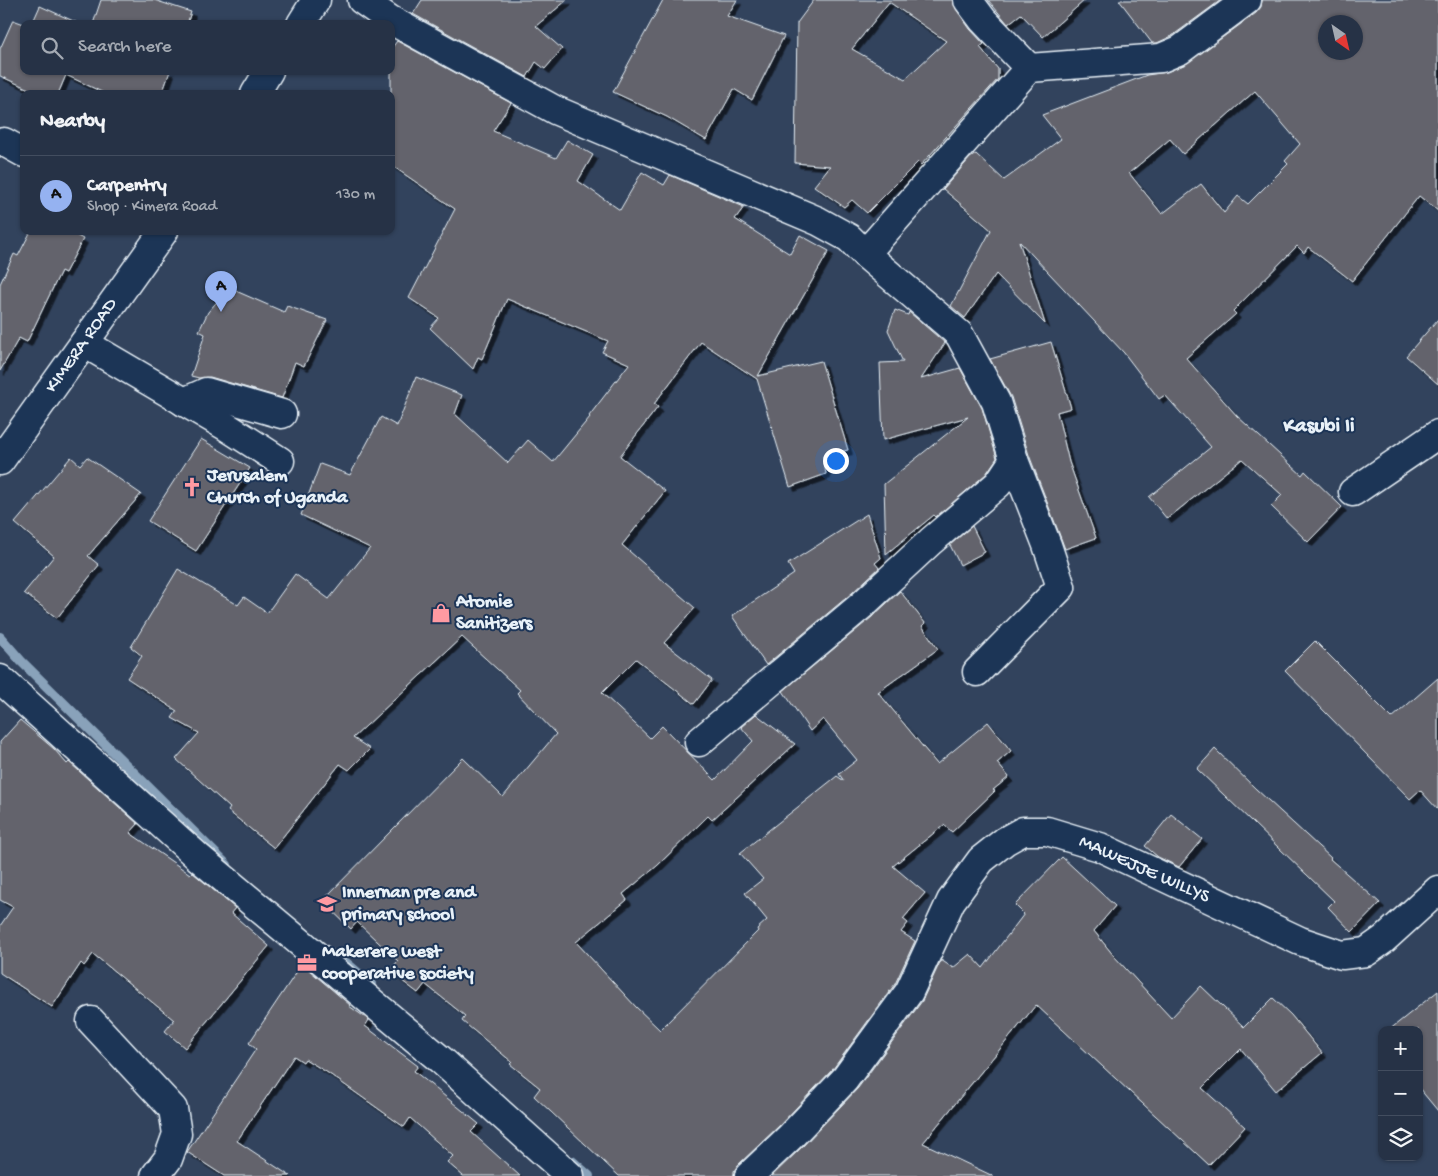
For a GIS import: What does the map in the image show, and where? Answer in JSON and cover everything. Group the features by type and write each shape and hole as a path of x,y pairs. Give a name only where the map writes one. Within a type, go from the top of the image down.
{"street":[{"path":"304,20 316,0"},
{"path":"362,0 391,20"},
{"path":"968,0 983,20 1029,68"},
{"path":"865,254 1029,68 1161,58 1180,50 1247,0"},
{"path":"395,22 555,110 818,222 849,238 865,254 959,334 996,402 1014,460 1048,545 1060,587 977,672"},
{"path":"257,90 266,75"},
{"name":"KIMERA ROAD","path":"0,461 161,235"},
{"path":"84,343 227,427 280,461"},
{"path":"184,402 206,392 282,414"},
{"path":"1353,492 1438,434"},
{"path":"699,742 862,605 931,541 998,484 1014,460"},
{"path":"0,679 198,857 441,1060 570,1176"},
{"name":"MAWEJJE WILLYS","path":"750,1176 845,1079 909,992 950,901 981,860 1005,841 1023,831 1047,830 1100,848 1300,941 1342,955 1366,952 1372,948 1438,890"},
{"path":"91,1021 172,1110 177,1134 168,1159 155,1176"}],"building":[{"path":"101,0 154,0 191,12 188,20 94,20"},
{"path":"422,0 567,0 536,26 562,49 545,69 536,62 527,77 413,14"},
{"path":"663,0 737,0 727,16 784,36 752,100 734,89 706,140 667,117 613,92"},
{"path":"814,0 953,0 956,9 970,29 984,44 980,47 998,69 998,79 921,165 918,162 867,213 852,200 844,207 814,186 830,166 795,163 797,23","holes":["889,2 946,41 905,79 852,49"]},
{"path":"988,0 1085,0 1043,37 1021,14 1008,24"},
{"path":"1119,0 1221,0 1172,36 1157,43 1152,43"},
{"path":"1262,0 1438,0 1438,211 1419,196 1352,281 1308,247 1304,253 1297,246 1233,311 1236,314 1186,358 1237,416 1302,475 1305,471 1342,507 1308,542 1271,506 1282,495 1242,459 1167,519 1149,497 1211,447 1165,395 1159,399 1124,353 1019,241 1045,324 996,274 965,318 951,306 991,230 943,189 970,158 976,154 1004,180 1061,139 1042,115 1147,75 1167,72 1186,64 1256,13 1261,7","holes":["1255,91 1300,144 1285,161 1288,164 1248,204 1238,196 1224,213 1201,184 1162,214 1129,173 1170,139 1183,154"]},
{"path":"40,6 71,20 34,20"},
{"path":"13,20 20,23 20,75 66,75 60,90 31,90 0,76 0,49"},
{"path":"397,41 511,103 493,131 556,158 567,140 593,155 578,181 620,210 642,172 664,185 670,175 744,207 735,219 790,254 800,235 829,251 758,376 821,361 848,450 823,456 826,474 790,487 757,379 701,342 654,404 658,407 620,456 665,491 622,545 695,608 664,643 712,680 694,704 636,659 602,693 650,738 662,726 715,780 753,741 741,727 756,714 795,744 712,820 708,816 657,866 623,894 627,900 576,942 660,1030 758,931 757,929 767,920 745,893 763,879 740,853 837,776 844,781 839,774 857,760 823,719 810,731 783,691 872,617 900,591 925,623 922,626 938,649 878,692 937,764 988,722 1011,751 997,763 1009,777 993,790 995,791 952,832 944,825 893,866 925,893 903,919 908,923 901,932 915,941 895,984 833,1069 779,1126 738,1165 734,1171 734,1176 619,1176 534,1096 540,1088 462,1021 465,1016 425,984 418,993 389,971 398,961 357,922 351,929 322,901 463,758 503,797 556,734 517,693 520,690 462,637 353,738 370,749 349,770 340,764 274,848 228,811 230,808 176,759 199,733 172,718 177,711 127,678 142,656 131,647 178,569 238,605 244,597 267,613 295,574 329,599 370,548 301,515 320,464 350,475 381,417 397,426 416,377 462,395 455,414 508,463 528,440 553,462 590,417 629,364 602,352 608,341 507,299 482,359 478,357 473,369 430,328 439,318 409,298 455,209 395,168 395,90 391,90 391,75 395,75 395,44"},
{"path":"66,75 169,75 163,90 98,90"},
{"path":"29,235 76,235 83,239 65,273 61,271 27,342 19,338 0,371 0,284 14,254 18,256"},
{"path":"229,288 284,312 287,306 327,320 304,366 295,362 282,398 210,377 199,378 191,376 205,334 199,331 208,312"},
{"path":"895,310 908,315 909,312 945,343 921,379 960,368 982,408 997,458 986,474 936,517 934,515 886,554 884,484 968,417 883,440 880,363 903,362 888,330"},
{"path":"1438,319 1438,384 1406,356"},
{"path":"1051,342 1071,408 1057,412 1069,462 1096,538 1065,549 1029,455 1011,397 990,359"},
{"path":"201,439 250,468 196,551 148,521"},
{"path":"71,457 80,465 87,457 141,494 88,556 99,565 57,618 24,593 54,556 15,523"},
{"path":"867,514 881,558 875,563 879,568 766,665 732,616 794,574 788,564"},
{"path":"972,526 985,552 960,565 950,545"},
{"path":"1315,641 1392,718 1438,678 1438,810 1420,790 1410,799 1285,671"},
{"path":"20,720 54,749 67,764 69,762 138,824 130,833 190,874 192,872 235,908 231,913 269,946 185,1048 165,1031 174,1020 93,954 84,966 81,963 52,1007 0,973 0,926 13,907 0,900 0,742"},
{"path":"1215,749 1330,859 1380,903 1352,932 1328,907 1334,901 1197,769"},
{"path":"1171,814 1202,839 1179,867 1158,857 1145,846"},
{"path":"1062,857 1115,906 1094,931 1114,956 1171,1018 1201,986 1244,1027 1273,998 1291,1015 1322,1053 1276,1091 1241,1049 1202,1088 1245,1127 1209,1165 1036,1005 923,1143 993,1176 772,1176 858,1088 922,1001 941,960 953,968 970,954 983,968 1024,914 1015,905"},
{"path":"302,964 349,1006 369,1020 365,1026 418,1066 414,1071 479,1124 471,1132 520,1176 463,1176 447,1162 453,1156 410,1118 404,1127 328,1073 305,1059 303,1062 294,1056 237,1141 290,1176 224,1176 187,1152 256,1049 249,1043"},
{"path":"1438,991 1438,1111 1423,1093 1423,1026 1394,1026"}],"waterway":[{"path":"0,637 21,661 227,865"},
{"path":"337,955 371,984"},
{"path":"572,1161 589,1176"}],"place":[{"name":"Carpentry","path":"221,312"},
{"name":"Jerusalem Church of Uganda","path":"192,487"},
{"name":"Atomie Sanitizers","path":"441,613"},
{"name":"Innernan pre and primary school","path":"327,904"},
{"name":"Makerere west cooperative society","path":"307,963"}],"district":[{"name":"Kasubi Ii","path":"1319,427"}]}
